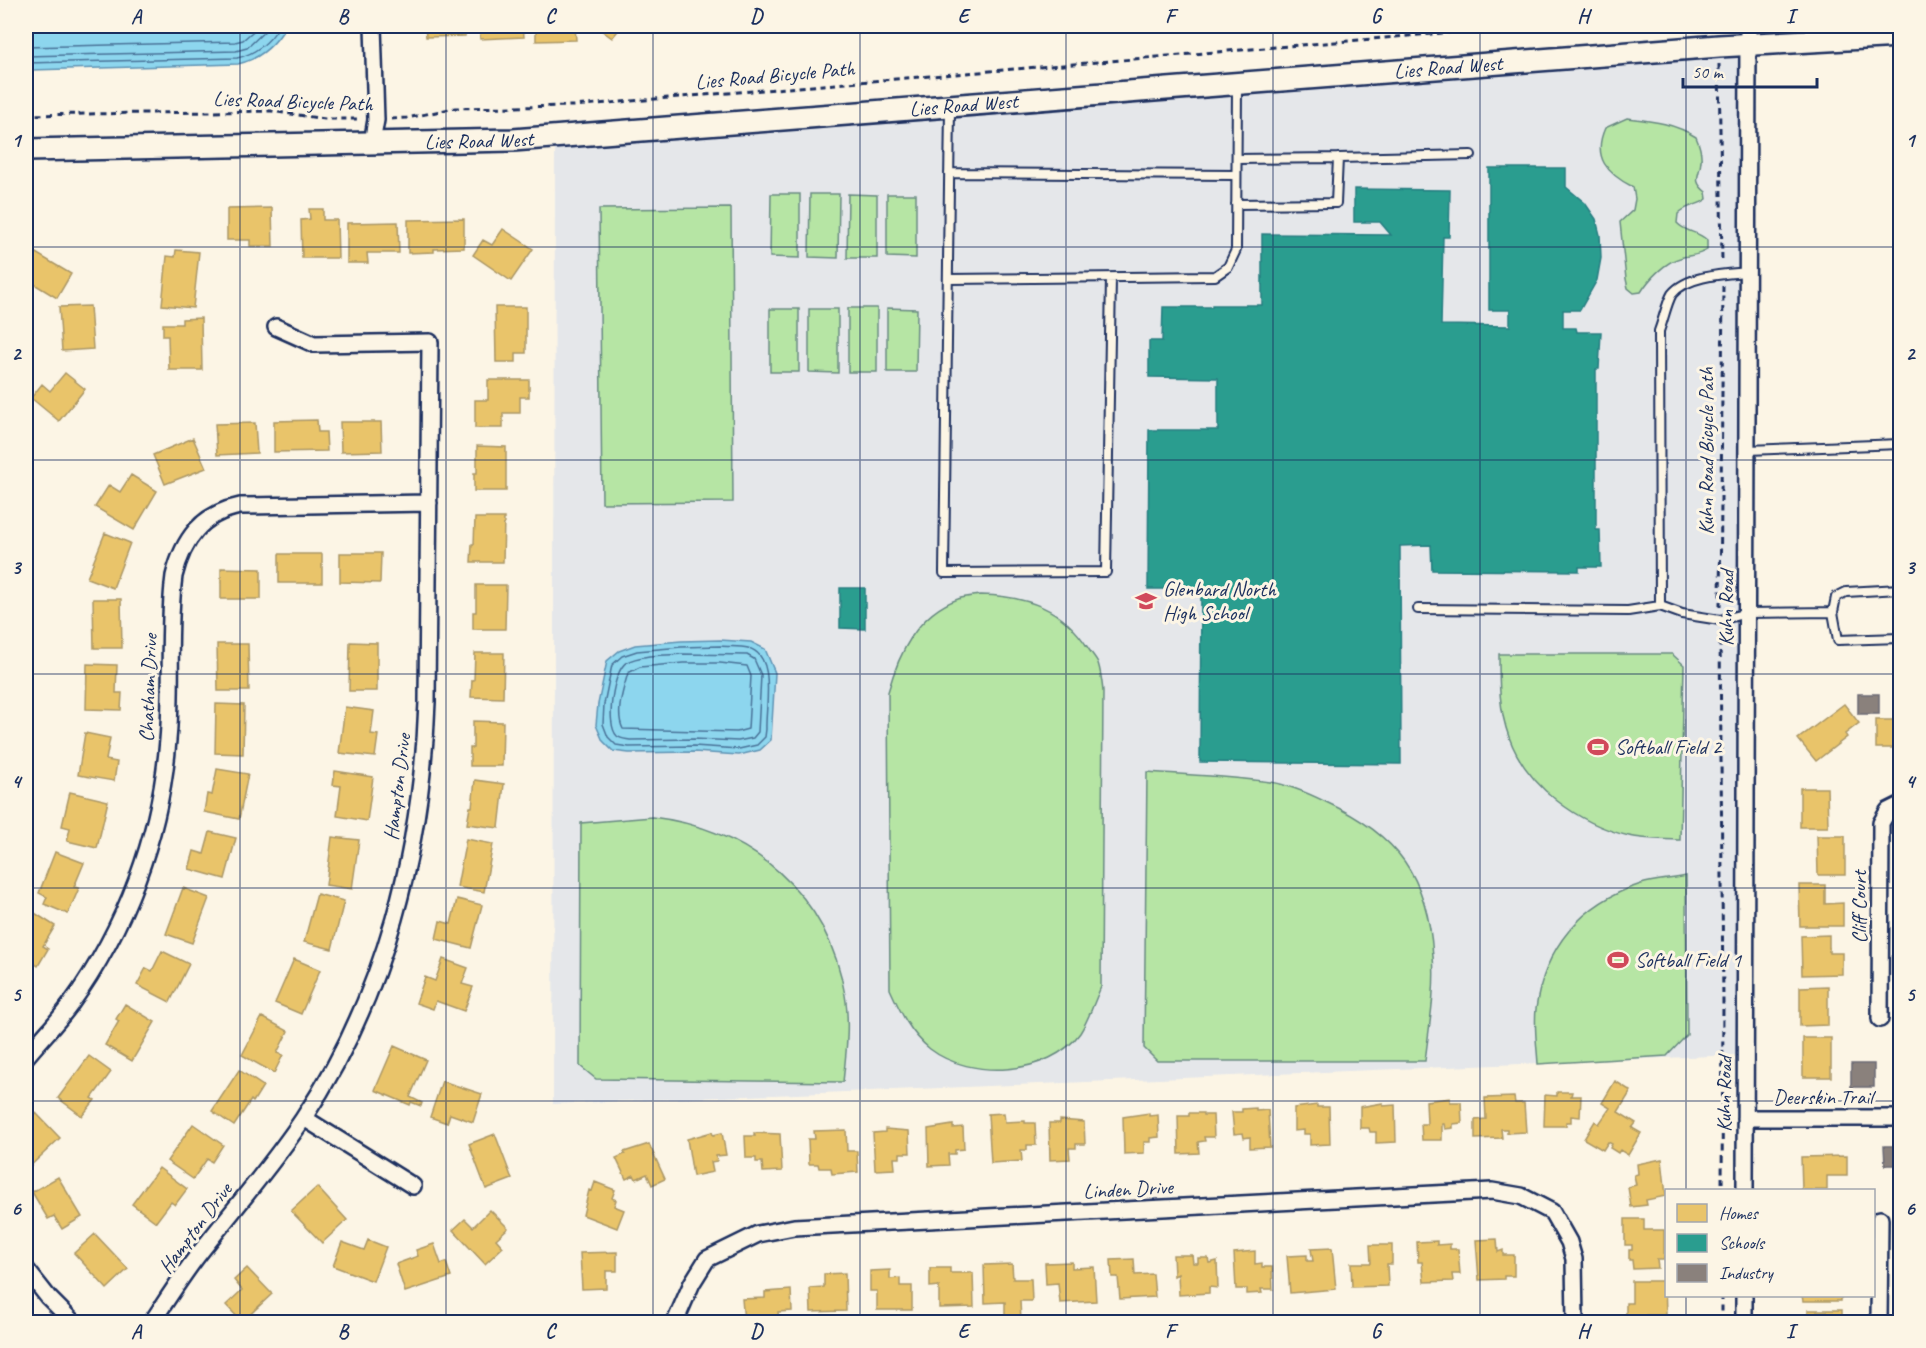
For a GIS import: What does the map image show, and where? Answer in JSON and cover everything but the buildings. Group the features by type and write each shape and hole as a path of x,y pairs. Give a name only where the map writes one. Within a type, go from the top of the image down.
{"street":[{"path":"372,143 376,120 373,26"},
{"name":"Lies Road West","path":"26,150 513,140 1237,84 1749,35 1900,36"},
{"name":"Kuhn Road","path":"1745,1189 1749,35"},
{"name":"Hampton Drive","path":"152,1323 194,1260 269,1167 304,1118 344,1047 386,946 410,854 420,800 425,743 430,342 314,344 276,327"},
{"name":"Chatham Drive","path":"26,1057 69,1007 101,956 131,896 148,848 163,780 168,743 174,576 178,558 186,541 213,515 240,506 429,503"},
{"name":"Cliff Court","path":"1880,1018 1881,823 1890,805"},
{"path":"304,1118 413,1186"},
{"name":"Deerskin Trail","path":"1745,1118 1900,1118"},
{"name":"Linden Drive","path":"675,1323 692,1283 707,1259 758,1234 794,1227 1492,1191 1521,1196 1552,1212 1569,1242 1574,1259 1575,1323"},
{"path":"1879,1323 1880,1219"},
{"path":"26,1269 48,1298 73,1323"},
{"path":"1744,1297 1744,1323"}],"lane":[{"path":"948,279 1215,276 1228,267 1236,250 1237,84"},
{"path":"950,106 944,573 1106,572 1111,278"},
{"path":"1237,159 1471,155"},
{"path":"1236,204 1336,203 1338,158"},
{"path":"949,173 1236,175"},
{"path":"1660,606 1659,331 1672,294 1693,279 1748,272"},
{"path":"1748,450 1900,444"},
{"path":"1900,589 1846,592 1836,597 1833,612 1838,640 1900,638"},
{"path":"1418,609 1628,611 1660,606 1682,614 1720,620 1747,613 1833,612"}],"path":[{"name":"Lies Road Bicycle Path","path":"26,115 271,111 325,119 376,120 407,118 455,108 573,106 1527,26"},
{"path":"1719,73 1722,267"},
{"name":"Kuhn Road Bicycle Path","path":"1720,611 1722,291"},
{"path":"1720,634 1722,1189"},
{"path":"1722,1297 1722,1323"}],"shaded area":[{"name":"Glenbard North High School","path":"1738,53 1737,1055 553,1104 555,146"}],"green space":[{"path":"1627,118 1671,126 1696,137 1701,158 1698,181 1706,192 1707,199 1681,211 1678,214 1677,223 1707,240 1707,250 1674,260 1663,267 1641,292 1634,293 1628,288 1626,279 1620,222 1633,210 1635,199 1633,187 1609,170 1604,164 1600,148 1605,128"},
{"path":"771,194 800,194 800,258 770,257"},
{"path":"810,194 839,194 838,258 809,257"},
{"path":"848,194 877,195 877,258 847,258"},
{"path":"887,194 916,194 916,258 887,257"},
{"path":"731,208 733,502 602,503 599,209"},
{"path":"848,308 877,308 877,372 848,372"},
{"path":"887,308 917,309 916,372 887,372"},
{"path":"770,309 799,309 799,372 770,372"},
{"path":"809,309 838,309 838,373 809,372"},
{"path":"981,595 1028,602 1055,614 1067,623 1078,634 1097,661 1103,691 1101,987 1083,1028 1067,1047 1050,1058 1009,1069 966,1066 930,1049 911,1029 890,989 888,692 904,649 931,614 961,598"},
{"name":"Softball Field 2","path":"1499,654 1672,654 1684,665 1680,840 1642,838 1610,830 1574,813 1542,787 1528,772 1509,737 1500,696"},
{"path":"1147,772 1240,778 1285,785 1312,795 1351,815 1390,844 1405,862 1416,881 1430,928 1434,982 1425,1061 1157,1061 1144,1048"},
{"path":"652,817 688,824 722,836 753,852 780,873 803,897 822,926 836,959 845,995 847,1028 843,1082 596,1079 580,1066 581,823"},
{"name":"Softball Field 1","path":"1686,876 1687,1035 1667,1056 1538,1064 1535,1016 1540,987 1547,966 1569,931 1600,903 1620,892 1641,884"}],"water":[{"path":"26,26 286,26 266,50 253,59 238,64 32,70 26,69"},
{"path":"720,640 751,642 765,649 775,673 771,740 760,750 739,755 694,752 629,753 613,751 603,741 596,725 607,661 619,651 635,645"}],"place":[{"name":"Glenbard North High School","path":"1146,601"},
{"name":"Softball Field 2","path":"1598,747"},
{"name":"Softball Field 1","path":"1618,960"}]}
